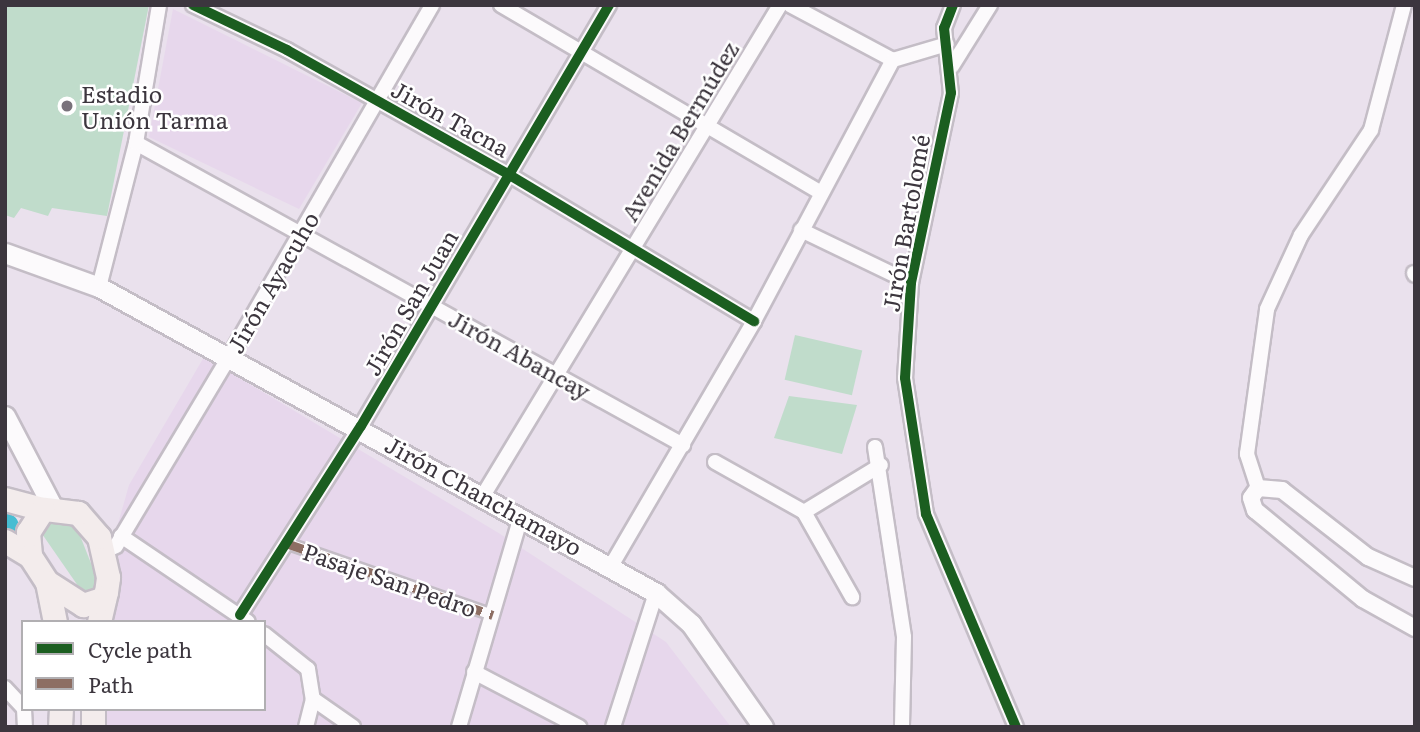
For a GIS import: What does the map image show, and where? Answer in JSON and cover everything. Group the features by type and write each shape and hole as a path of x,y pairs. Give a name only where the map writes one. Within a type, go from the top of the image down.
{"highway":[{"path":"5,499 48,508 91,524 104,552 104,598 99,620"},
{"path":"30,556 28,532 48,508"},
{"path":"5,541 30,556 47,582 55,620"},
{"path":"47,582 83,605 104,598"}],"main road":[{"name":"Jirón Chanchamayo","path":"5,253 99,287 361,426 656,593 691,624 763,727"},
{"path":"5,416 48,508"}],"street":[{"path":"99,287 136,143 159,5"},
{"name":"Jirón Tacna","path":"193,5 378,101 508,174 754,321"},
{"name":"Jirón Ayacuho","path":"104,552 121,536 229,357 432,5"},
{"path":"501,5 579,55 820,192"},
{"name":"Jirón San Juan","path":"244,618 286,543 433,306 609,5"},
{"name":"Avenida Bermúdez","path":"484,494 780,5"},
{"path":"790,5 893,60"},
{"path":"611,566 754,321 820,192 893,60 947,44 953,5"},
{"name":"Jirón Bartolomé","path":"990,5 952,66 911,283 905,378 926,514 1016,727"},
{"path":"1404,5 1371,130 1301,235 1267,309 1248,443 1258,488 1251,498 1255,510 1363,599 1415,628"},
{"name":"Jirón Bartolomé","path":"947,44 952,66"},
{"name":"Jirón Abancay","path":"136,143 683,445"},
{"path":"801,230 911,283"},
{"path":"875,447 881,465 904,637 902,727"},
{"path":"715,462 804,512 852,597"},
{"path":"804,512 881,465"},
{"path":"1258,488 1282,490 1368,557 1415,578"},
{"path":"459,727 521,517"},
{"path":"121,536 244,618"},
{"name":"Pasaje San Pedro","path":"286,543 493,615"},
{"path":"613,727 656,593"},
{"path":"266,636 308,669 313,699 306,727"},
{"path":"474,672 579,727"},
{"path":"5,688 21,706"},
{"path":"313,699 353,727"}],"shaded area":[{"path":"173,9 362,103 299,209 149,137"},
{"path":"204,357 497,532 666,642 731,727 99,727 96,711 266,711 266,620 91,620 129,485"}],"green space":[{"name":"Estadio Unión Tarma","path":"5,5 149,5 107,216 52,208 48,216 21,208 14,218 5,215"},
{"path":"795,335 862,351 852,395 785,380"},
{"path":"789,396 857,405 842,454 774,438"},
{"path":"46,517 72,522 79,533 100,586 85,596 40,531"}],"marked path":[{"path":"286,543 493,615"}],"cycle path":[{"path":"193,5 287,50 508,174 754,321"},
{"path":"240,615 361,426 609,5"},
{"path":"953,5 944,28 951,93 911,283 905,378 926,514 1016,727"}],"place":[{"name":"Estadio Unión Tarma","path":"67,106"}]}
